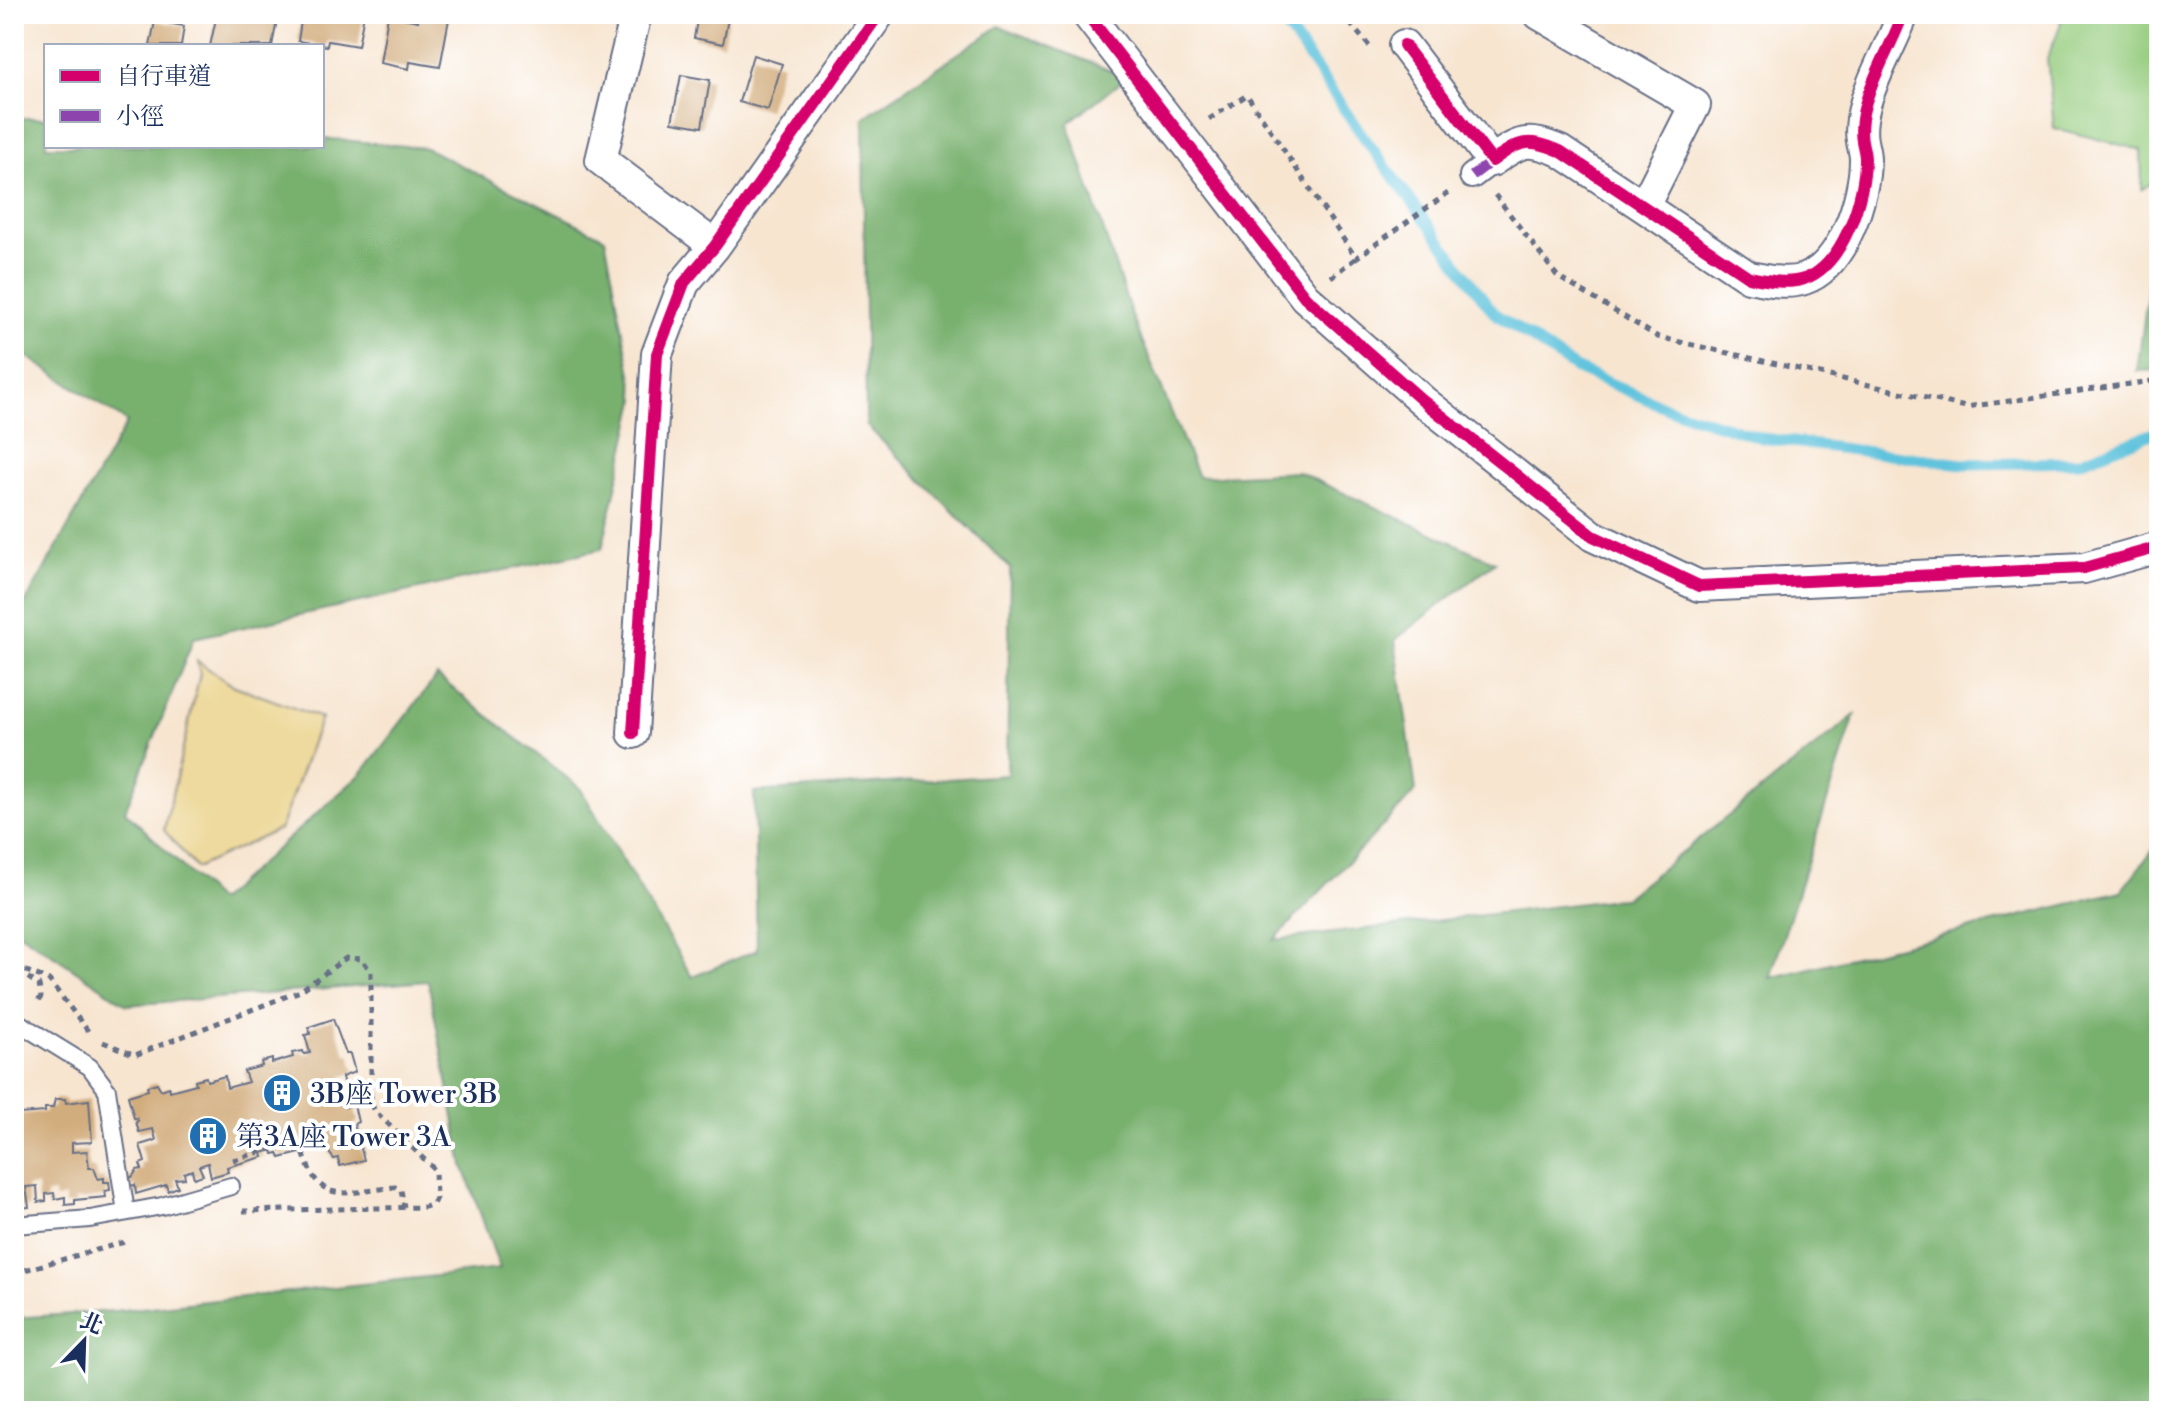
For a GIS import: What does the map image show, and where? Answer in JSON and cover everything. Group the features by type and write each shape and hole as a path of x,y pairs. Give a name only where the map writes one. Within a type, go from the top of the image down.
{"street":[{"path":"636,14 601,160 715,246"},
{"path":"633,733 657,354 684,283 715,246 879,14"},
{"path":"1087,14 1305,297 1423,401 1593,536 1699,586 2084,568 2159,547"},
{"path":"1539,14 1695,105 1644,206"},
{"path":"1404,45 1482,169 1518,143 1542,143 1560,151 1749,277 1774,281 1804,279 1827,264 1846,235 1858,205 1866,157 1861,139 1866,103 1903,14"}],"lane":[{"path":"18,1023 90,1067 107,1090 126,1212"},
{"path":"14,1225 90,1219 162,1206 231,1186"}],"path":[{"path":"1182,136 1247,95 1356,258 1482,169"},
{"path":"14,967 49,980 94,1039 135,1055 300,991 346,958 362,959 371,972 371,1103 375,1111 435,1170 436,1198 433,1204 404,1207 250,1209 235,1213"},
{"path":"14,967 39,985 41,991 41,997 18,1023"},
{"path":"231,1186 225,1162 300,1140 313,1180 326,1189 342,1193 395,1187 401,1190 404,1207"},
{"path":"14,1273 127,1242"}],"green space":[{"path":"2062,14 2152,14 2159,41 2159,179 2142,189 2141,150 2054,128 2047,59"},
{"path":"999,26 1127,77 1068,123 1132,316 1198,477 1298,472 1495,562 1395,640 1416,791 1274,940 1625,898 1855,715 1770,978 2121,891 2159,842 2159,1411 14,1411 14,1318 114,1311 500,1269 463,1165 428,981 127,1005 14,929 14,623 127,422 14,348 14,118 44,118 44,148 324,148 324,138 426,148 605,238 636,400 602,549 194,638 125,811 218,901 360,775 437,676 580,788 692,977 757,950 754,792 1007,775 1010,568 866,425 863,118"},
{"path":"2159,272 2159,370 2137,371 2150,274"}],"sand":[{"path":"197,661 232,685 321,718 280,829 196,868 164,830 200,674"}],"building":[{"path":"217,14 247,18 248,14 278,15 272,44 210,44"},
{"path":"302,14 364,14 358,46 328,41 327,46 298,41"},
{"path":"420,14 449,19 440,67 410,62 409,69 380,63 388,15 418,21"},
{"path":"698,14 729,14 723,44 694,38"},
{"path":"155,21 184,26 181,44 150,44"},
{"path":"753,55 782,64 768,110 739,102"},
{"path":"681,75 710,80 702,127 672,122"},
{"path":"333,1019 355,1072 342,1077 344,1087 323,1091 325,1098 335,1095 336,1100 342,1099 345,1107 354,1105 358,1122 354,1124 364,1160 340,1166 338,1158 334,1159 330,1154 326,1140 298,1148 300,1153 280,1158 272,1150 262,1153 263,1157 227,1167 228,1172 211,1177 208,1163 199,1166 203,1175 194,1178 192,1170 184,1173 185,1178 175,1179 178,1187 168,1191 166,1185 136,1194 135,1185 129,1186 127,1178 142,1169 140,1164 145,1162 140,1145 156,1140 153,1129 139,1132 128,1096 148,1090 147,1086 157,1083 161,1090 169,1087 170,1091 196,1084 195,1080 206,1077 207,1081 225,1076 227,1088 248,1082 244,1071 262,1066 261,1062 272,1059 272,1063 293,1057 292,1053 310,1053 305,1035 310,1034 309,1027"},
{"path":"55,1099 65,1099 66,1103 89,1100 92,1142 72,1143 72,1152 87,1151 89,1168 94,1168 98,1179 104,1178 104,1182 109,1182 110,1190 105,1191 106,1197 75,1200 75,1204 65,1205 65,1197 55,1199 54,1193 46,1194 46,1201 38,1202 37,1186 26,1187 29,1207 18,1208 14,1203 14,1110 19,1110 19,1114 45,1112 45,1108 53,1108"}],"waterway":[{"path":"1273,14 1295,38 1494,313 1575,368 1667,408 1762,438 1962,464 2079,462 2159,431"}],"marked path":[{"path":"1472,176 1492,161"}],"cycle path":[{"path":"633,733 657,354 684,283 715,246 879,14"},
{"path":"1087,14 1305,297 1423,401 1593,536 1699,586 2084,568 2159,547"},
{"path":"1404,45 1492,161 1524,143 1560,151 1749,277 1790,282 1818,272 1830,260 1849,228 1864,175 1861,132 1864,109 1903,14"}],"place":[{"name":"3B座 Tower 3B","path":"282,1093"},
{"name":"第3A座 Tower 3A","path":"208,1136"}]}
